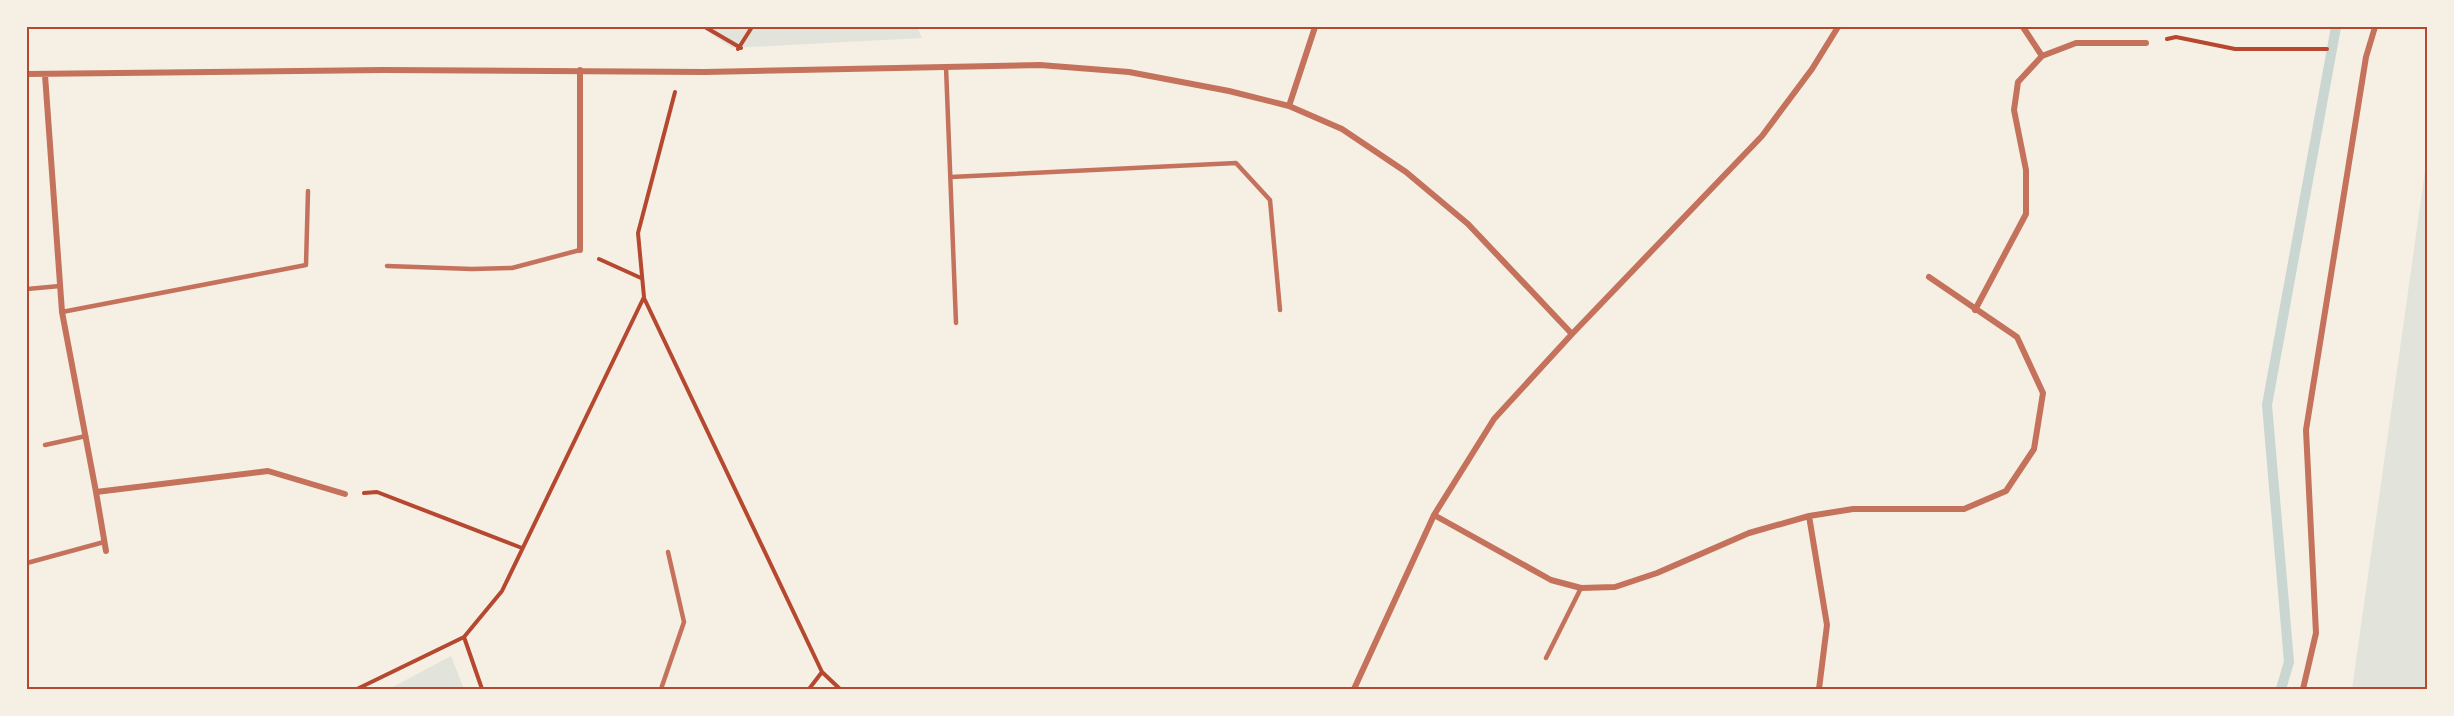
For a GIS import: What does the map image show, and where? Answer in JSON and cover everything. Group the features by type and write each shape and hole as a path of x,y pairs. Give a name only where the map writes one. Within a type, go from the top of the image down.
{"street":[{"path":"1289,106 1315,27"},
{"path":"1354,689 1434,515 1494,419 1761,136 1812,69 1838,27"},
{"path":"2023,27 2042,56"},
{"path":"2303,689 2316,633 2306,430 2366,57 2375,27"},
{"path":"1975,310 2026,214 2026,170 2014,110 2018,82 2042,56 2076,43 2146,43"},
{"path":"27,74 580,70 705,72 1040,65 1129,72 1229,91 1289,106 1342,129 1406,172 1468,224 1572,334"},
{"path":"580,70 580,250"},
{"path":"45,75 62,312 106,551"},
{"path":"1434,515 1551,580 1581,588 1626,583 1657,573 1749,533 1809,516 1853,509 1964,509 2006,491 2034,449 2043,393 2017,337 1929,277"},
{"path":"96,492 268,471 345,494"},
{"path":"1809,516 1827,625 1820,689"}],"lane":[{"path":"946,67 956,323"},
{"path":"951,177 1236,163 1270,200 1280,310"},
{"path":"62,312 306,265 308,191"},
{"path":"387,266 512,268 580,250"},
{"path":"27,290 60,286"},
{"path":"45,446 86,436"},
{"path":"27,563 104,542"},
{"path":"662,689 684,622 668,552"},
{"path":"1546,658 1581,588"}],"path":[{"path":"705,27 741,48"},
{"path":"752,27 741,48 675,92 638,233 644,297 822,672 840,689"},
{"path":"2146,43 2176,38 2235,49 2327,49"},
{"path":"580,250 642,278"},
{"path":"357,689 464,637 502,591 644,297"},
{"path":"345,494 377,492 522,548"},
{"path":"464,637 482,689"},
{"path":"809,689 822,672"}],"shaded area":[{"path":"701,27 917,27 922,38 732,48"},
{"path":"2427,157 2427,689 2352,689"},
{"path":"451,656 464,689 389,689"}],"waterway":[{"path":"2281,689 2289,662 2267,405 2336,27"}]}
